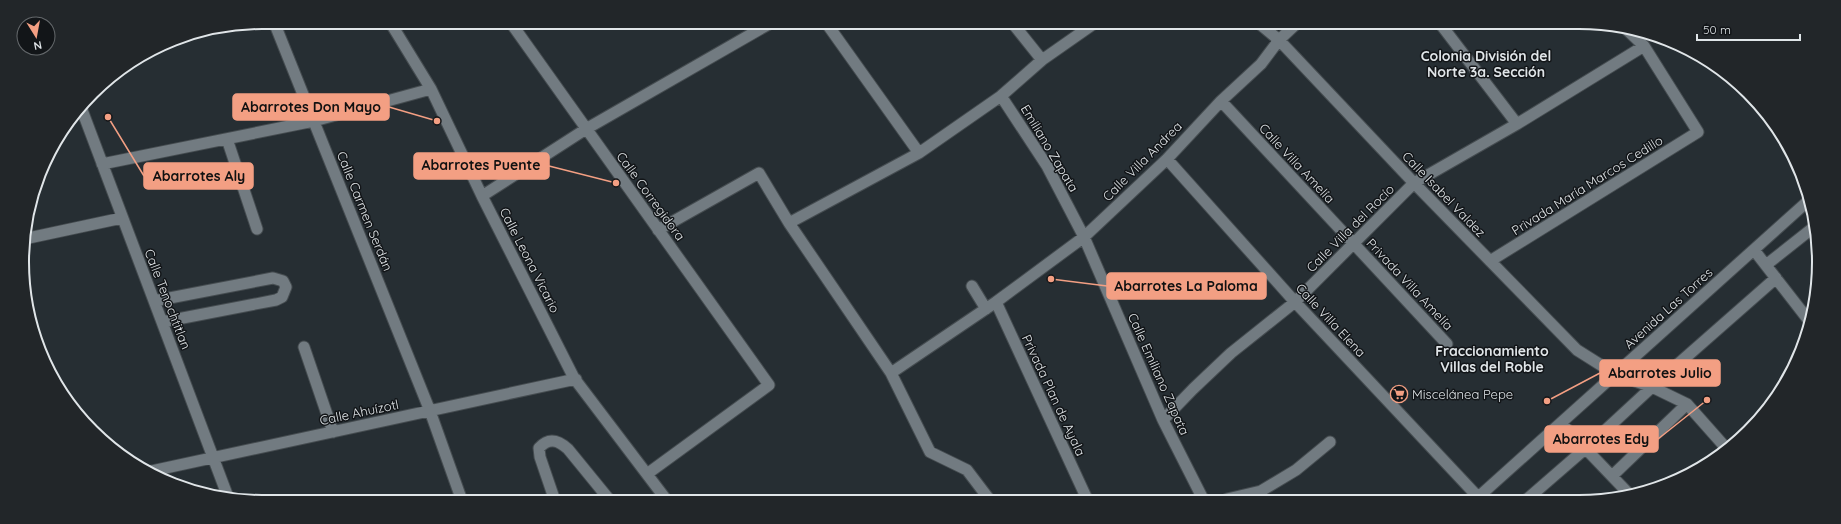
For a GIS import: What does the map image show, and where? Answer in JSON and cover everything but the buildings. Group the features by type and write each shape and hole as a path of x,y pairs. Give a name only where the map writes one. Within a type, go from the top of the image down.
{"street":[{"name":"Calle Carmen Serdán","path":"277,29 430,411 460,495"},
{"name":"Calle Leona Vicario","path":"394,29 431,89 482,196 576,379 663,495"},
{"name":"Calle Corregidora","path":"515,29 769,385 647,474"},
{"path":"482,196 586,129 760,29"},
{"path":"831,29 919,153"},
{"path":"1018,29 1042,60"},
{"path":"790,223 919,153 1001,96 1042,60 1086,29"},
{"name":"Calle Isabel Valdez","path":"1265,29 1279,40 1414,184 1577,350 1615,374 1652,387 1687,404"},
{"name":"Calle Villa Andrea","path":"891,373 996,302 1084,237 1167,159 1221,101 1261,64 1279,40 1292,29"},
{"path":"1444,29 1517,124"},
{"path":"1633,35 1644,46"},
{"name":"Calle Villa del Rocío","path":"1163,420 1193,388 1231,353 1295,302 1414,184 1517,124 1644,46"},
{"name":"Privada María Marcos Cedillo","path":"1490,261 1698,132 1644,46"},
{"path":"102,164 314,121 431,89"},
{"name":"Emiliano Zapata","path":"1001,96 1047,166 1084,237"},
{"name":"Calle Villa Amelía","path":"1221,101 1353,244"},
{"name":"Calle Tenochtitlan","path":"80,116 102,164 226,492"},
{"path":"227,139 257,229"},
{"name":"Calle Villa Elena","path":"1167,159 1295,302 1473,495"},
{"path":"658,230 759,173 790,223 891,373 930,452 967,470 986,495"},
{"name":"Avenida Las Torres","path":"1479,495 1805,204"},
{"path":"30,239 122,218"},
{"path":"1766,266 1810,230"},
{"name":"Calle Emiliano Zapata","path":"1084,237 1163,420 1201,495"},
{"name":"Privada Villa Amelía","path":"1353,244 1447,344"},
{"path":"1754,250 1806,316"},
{"path":"154,301 273,278 282,281 286,287 282,297 276,300 162,322"},
{"path":"1532,495 1776,278"},
{"path":"972,286 986,309"},
{"name":"Privada Plan de Ayala","path":"996,302 1085,495"},
{"path":"304,347 333,432"},
{"name":"Calle Ahuízotl","path":"157,470 576,379"},
{"path":"1612,476 1687,404 1723,445"},
{"path":"1561,423 1626,491"},
{"path":"553,495 540,457 539,448 545,442 552,440 561,443 568,449 606,495"},
{"path":"1263,495 1330,442"}],"place":[{"name":"Abarrotes Aly","path":"108,117"},
{"name":"Abarrotes Don Mayo","path":"437,121"},
{"name":"Abarrotes Puente","path":"616,183"},
{"name":"Abarrotes La Paloma","path":"1051,279"},
{"name":"Miscelánea Pepe","path":"1399,394"},
{"name":"Abarrotes Edy","path":"1707,400"},
{"name":"Abarrotes Julio","path":"1547,401"}],"district":[{"name":"Colonia División del Norte 3a. Sección","path":"1486,64"},
{"name":"Fraccionamiento Villas del Roble","path":"1492,360"}]}
